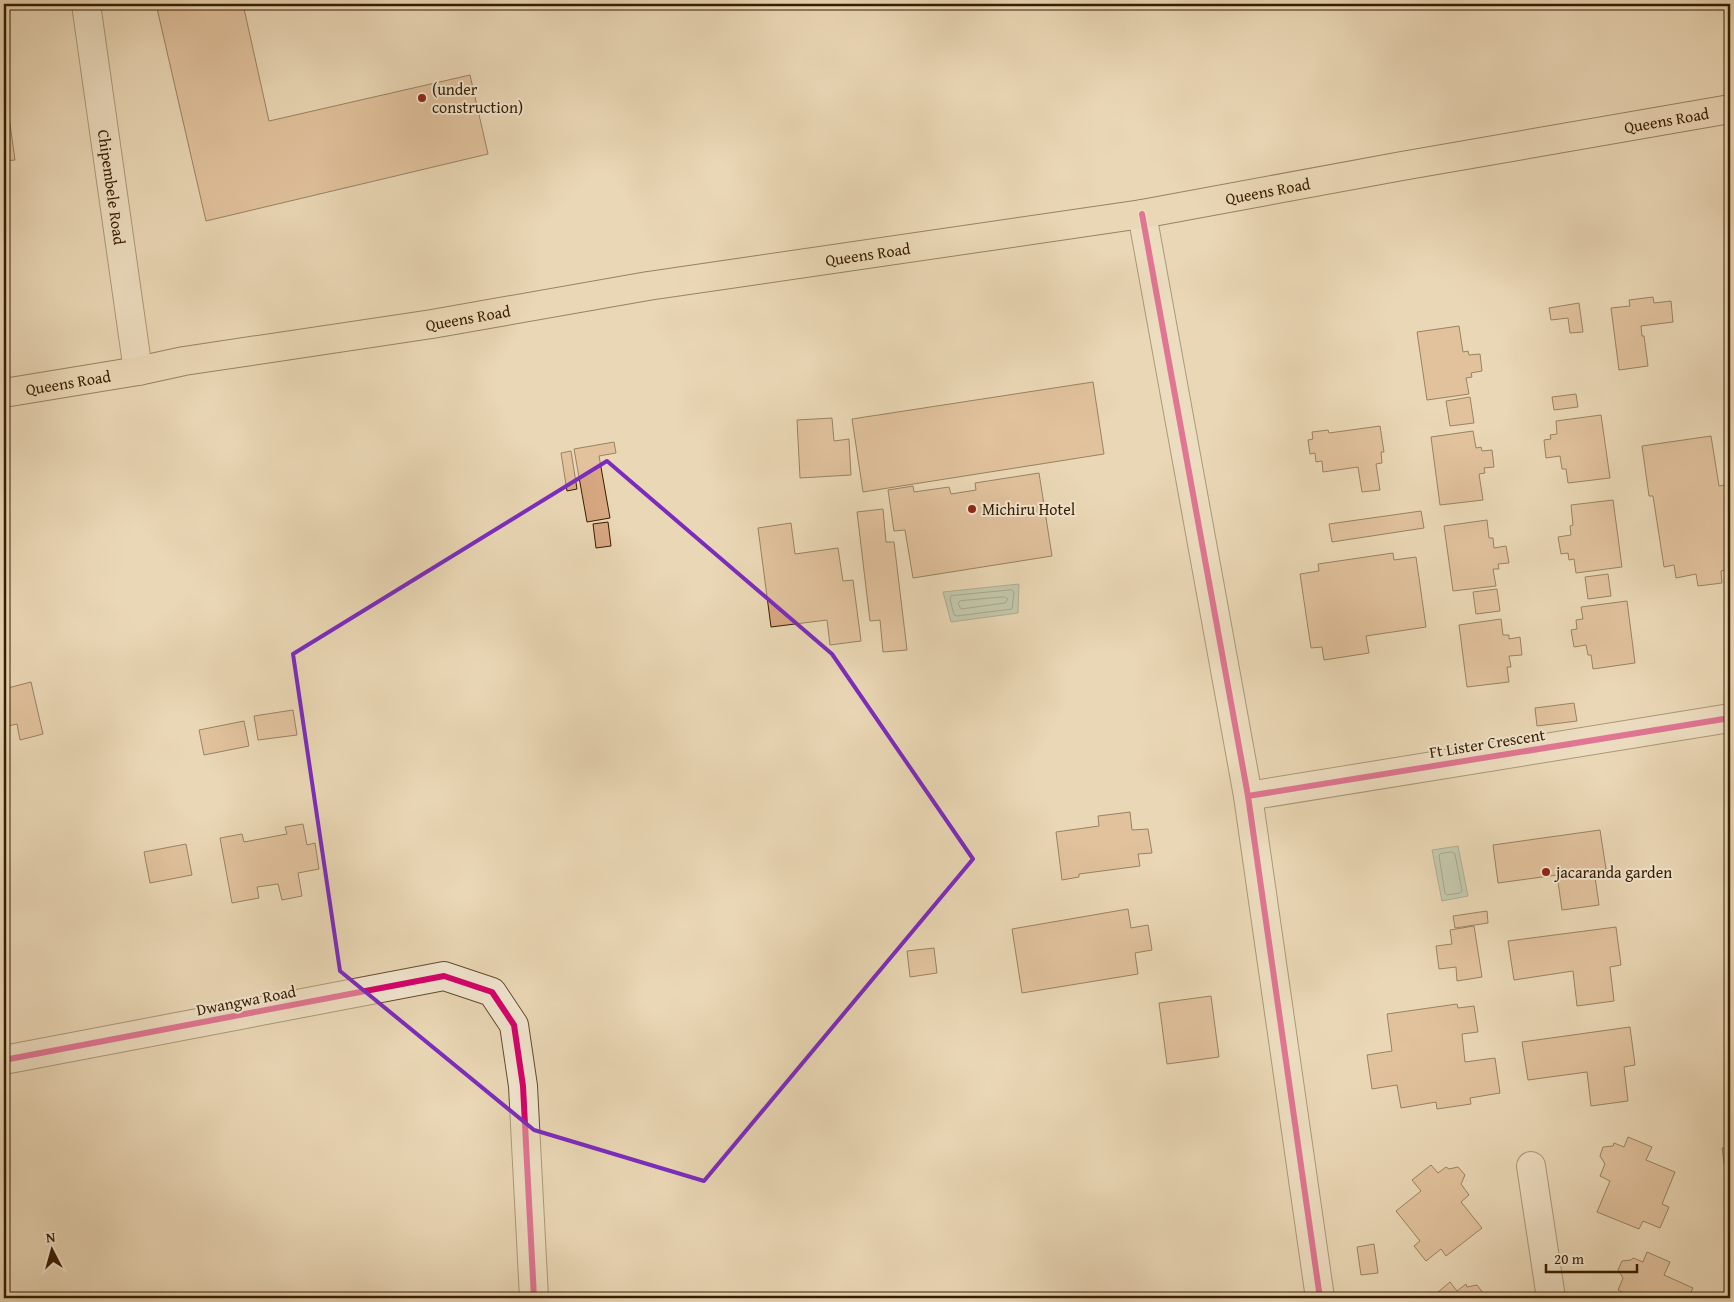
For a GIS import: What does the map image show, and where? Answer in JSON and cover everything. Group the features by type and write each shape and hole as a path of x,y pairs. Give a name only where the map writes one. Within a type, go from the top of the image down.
{"highway":[{"name":"Queens Road","path":"4,393 138,371 184,361 432,324 648,286 1142,214 1431,161 1730,110"}],"street":[{"name":"Chipembele Road","path":"86,4 138,371"},
{"path":"1142,214 1248,796 1320,1298"},
{"name":"Ft Lister Crescent","path":"1248,796 1730,718"},
{"name":"Dwangwa Road","path":"4,1060 444,976 492,992 514,1025 523,1086 534,1298"},
{"path":"1531,1166 1551,1298"}],"highlighted area":[{"path":"607,461 832,654 973,859 704,1181 534,1130 340,971 293,654"}],"water":[{"path":"1019,584 1018,613 951,622 943,592"},
{"path":"1458,846 1468,896 1442,901 1432,850"}],"building":[{"name":"(under construction)","path":"156,4 243,4 269,121 470,75 488,154 206,221"},
{"path":"4,81 15,160 4,161"},
{"path":"1653,297 1654,303 1671,301 1673,322 1641,326 1648,366 1619,370 1611,308 1630,306 1629,300"},
{"path":"1579,303 1583,332 1570,333 1568,318 1551,320 1549,308"},
{"path":"1459,326 1463,352 1468,351 1469,355 1480,354 1482,371 1471,373 1472,377 1466,378 1469,394 1427,400 1417,332"},
{"path":"1093,382 1104,454 863,492 852,419"},
{"path":"1576,394 1578,407 1554,410 1552,397"},
{"path":"1470,397 1474,423 1450,426 1446,401"},
{"path":"1601,415 1610,478 1568,483 1566,469 1562,469 1560,456 1546,458 1544,440 1551,439 1550,435 1557,434 1556,421"},
{"path":"832,418 834,441 849,439 851,475 800,478 797,420"},
{"path":"1380,426 1384,452 1381,452 1382,463 1376,464 1380,490 1362,492 1358,467 1323,472 1322,461 1316,462 1315,453 1310,454 1308,440 1313,439 1312,432 1328,430 1329,433"},
{"path":"1473,431 1476,448 1481,447 1482,451 1492,450 1494,467 1484,468 1485,473 1479,474 1483,500 1440,505 1431,437"},
{"path":"1711,436 1719,486 1730,484 1730,569 1721,571 1722,583 1698,586 1696,574 1676,578 1674,565 1664,567 1653,496 1649,496 1642,446"},
{"path":"614,442 616,453 599,456 610,518 587,522 574,449"},
{"path":"571,451 577,489 567,491 561,453"},
{"path":"1039,473 1052,556 913,578 905,530 894,531 888,490 913,486 914,492 949,487 951,494 976,490 975,483"},
{"path":"1613,500 1622,567 1576,573 1574,559 1569,560 1568,553 1561,554 1558,537 1571,535 1570,526 1573,525 1571,505"},
{"path":"883,509 886,542 894,542 907,650 883,652 880,620 870,621 857,512"},
{"path":"1421,511 1424,528 1332,542 1329,524"},
{"path":"1487,520 1489,538 1493,538 1494,548 1506,546 1509,563 1498,564 1499,569 1493,569 1496,586 1453,591 1444,526"},
{"path":"608,522 611,546 596,548 593,524"},
{"path":"791,523 795,554 838,548 843,581 853,580 861,641 830,645 827,620 771,627 758,528"},
{"path":"1393,553 1394,560 1416,557 1426,627 1366,636 1369,653 1324,660 1322,647 1311,648 1300,574 1319,571 1318,564"},
{"path":"1608,574 1611,596 1588,599 1585,577"},
{"path":"1497,589 1500,611 1476,614 1473,592"},
{"path":"1627,601 1635,663 1593,669 1591,655 1588,655 1586,645 1574,647 1571,630 1577,629 1576,620 1583,619 1581,607"},
{"path":"1501,619 1503,635 1509,635 1509,639 1520,637 1522,655 1509,656 1511,667 1507,667 1509,682 1467,687 1459,625"},
{"path":"31,682 43,734 20,740 17,724 4,727 4,689"},
{"path":"1574,703 1577,721 1537,726 1535,708"},
{"path":"293,710 297,735 258,740 254,716"},
{"path":"244,721 249,746 204,755 199,730"},
{"path":"1130,812 1132,830 1148,829 1152,853 1138,854 1140,866 1079,874 1079,877 1062,880 1056,832 1099,826 1098,816"},
{"path":"303,824 307,845 315,843 319,869 298,873 302,896 282,900 278,884 257,887 259,898 232,903 220,838 242,834 244,842 287,834 285,827"},
{"name":"jacaranda garden","path":"1600,830 1606,869 1594,870 1599,905 1562,910 1557,875 1498,883 1493,845"},
{"path":"186,844 192,875 150,883 144,852"},
{"path":"1128,909 1131,928 1148,925 1152,950 1135,953 1138,974 1022,993 1012,929"},
{"path":"1487,911 1488,923 1455,928 1453,916"},
{"path":"1474,926 1482,977 1457,981 1456,967 1439,969 1436,946 1452,944 1450,930"},
{"path":"1616,927 1621,965 1610,967 1614,1001 1577,1006 1573,971 1514,980 1508,941"},
{"path":"934,948 937,973 910,977 907,951"},
{"path":"1211,996 1219,1057 1167,1064 1159,1003"},
{"path":"1457,1004 1458,1008 1474,1006 1478,1032 1462,1034 1465,1062 1495,1058 1500,1093 1470,1098 1471,1104 1437,1109 1436,1102 1401,1108 1397,1085 1372,1089 1367,1055 1392,1051 1387,1014"},
{"path":"1630,1027 1635,1065 1624,1067 1628,1101 1591,1106 1587,1072 1528,1080 1522,1042"},
{"path":"1628,1137 1652,1147 1646,1160 1675,1172 1662,1204 1669,1207 1660,1228 1643,1221 1639,1229 1597,1212 1610,1181 1600,1176 1605,1164 1600,1156 1603,1147 1613,1146 1614,1143 1624,1147"},
{"path":"1730,1147 1730,1204 1722,1148"},
{"path":"1431,1165 1438,1173 1446,1167 1449,1169 1458,1167 1465,1175 1461,1184 1469,1195 1461,1202 1482,1228 1446,1256 1441,1249 1426,1261 1414,1246 1420,1241 1396,1211 1421,1191 1412,1180"},
{"path":"1374,1244 1378,1273 1361,1275 1357,1247"},
{"path":"1647,1252 1670,1262 1664,1275 1693,1288 1688,1298 1626,1298 1628,1295 1618,1290 1623,1278 1618,1270 1622,1261 1633,1258 1643,1262"},
{"path":"1450,1282 1457,1291 1466,1284 1467,1287 1477,1285 1483,1293 1481,1298 1431,1298"},
{"path":"95,1294 96,1298 73,1298"}],"cycle path":[{"path":"1142,214 1248,796 1320,1298"},
{"path":"1248,796 1730,718"},
{"path":"4,1060 444,976 492,992 514,1025 523,1086 534,1298"}],"place":[{"name":"(under construction)","path":"422,98"},
{"name":"Michiru Hotel","path":"972,509"},
{"name":"jacaranda garden","path":"1546,872"}]}
